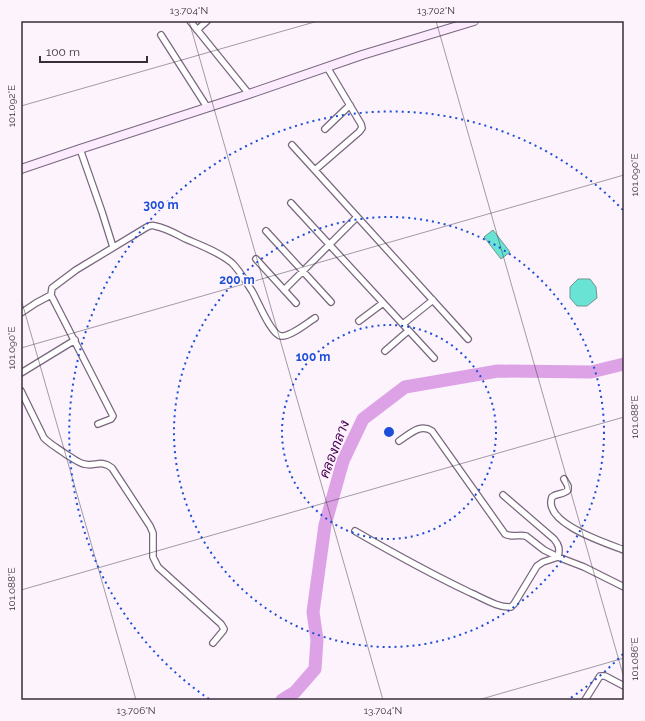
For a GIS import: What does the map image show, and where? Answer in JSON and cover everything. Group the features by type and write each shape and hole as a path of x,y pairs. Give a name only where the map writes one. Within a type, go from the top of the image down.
{"main road":[{"path":"21,169 327,67 474,21"}],"street":[{"path":"190,21 249,94"},
{"path":"197,30 207,21"},
{"path":"161,35 207,107"},
{"path":"315,170 362,128 327,67"},
{"path":"325,129 350,105"},
{"path":"292,145 468,339"},
{"path":"80,149 113,247"},
{"path":"290,203 434,358"},
{"path":"284,290 357,217"},
{"path":"98,424 111,419 113,416 51,295 52,288 76,270 146,227 154,225 170,231 213,250 226,258 234,265 253,293 268,322 275,333 279,336 287,335 315,318"},
{"path":"266,231 331,302"},
{"path":"256,259 296,303"},
{"path":"21,313 51,295"},
{"path":"403,324 433,300"},
{"path":"359,321 383,303"},
{"path":"385,351 408,331"},
{"path":"21,372 75,340"},
{"path":"21,391 42,434 49,444 86,465 107,464 112,468 150,526 154,540 153,557 158,568 221,624 224,629 213,643"},
{"path":"399,441 417,430 428,428 505,534 509,537 522,535 526,536 544,550 584,567 624,587"},
{"path":"564,479 568,486 568,490 562,494 554,495 550,500 553,510 558,517 565,524 579,532 624,550"},
{"path":"503,495 559,544 560,550 558,557"},
{"path":"355,530 390,551 446,581 500,606 511,607 536,566 558,557"},
{"path":"585,700 600,676 605,676 624,686"}],"building":[{"path":"493,230 510,252 501,259 484,237"},
{"path":"578,279 590,279 596,287 597,298 587,306 577,306 570,298 570,287"}],"waterway":[{"name":"คลองกลาง","path":"282,700 295,692 315,669 317,640 313,612 325,525 343,461 363,419 405,387 498,371 591,372 624,364"}]}
